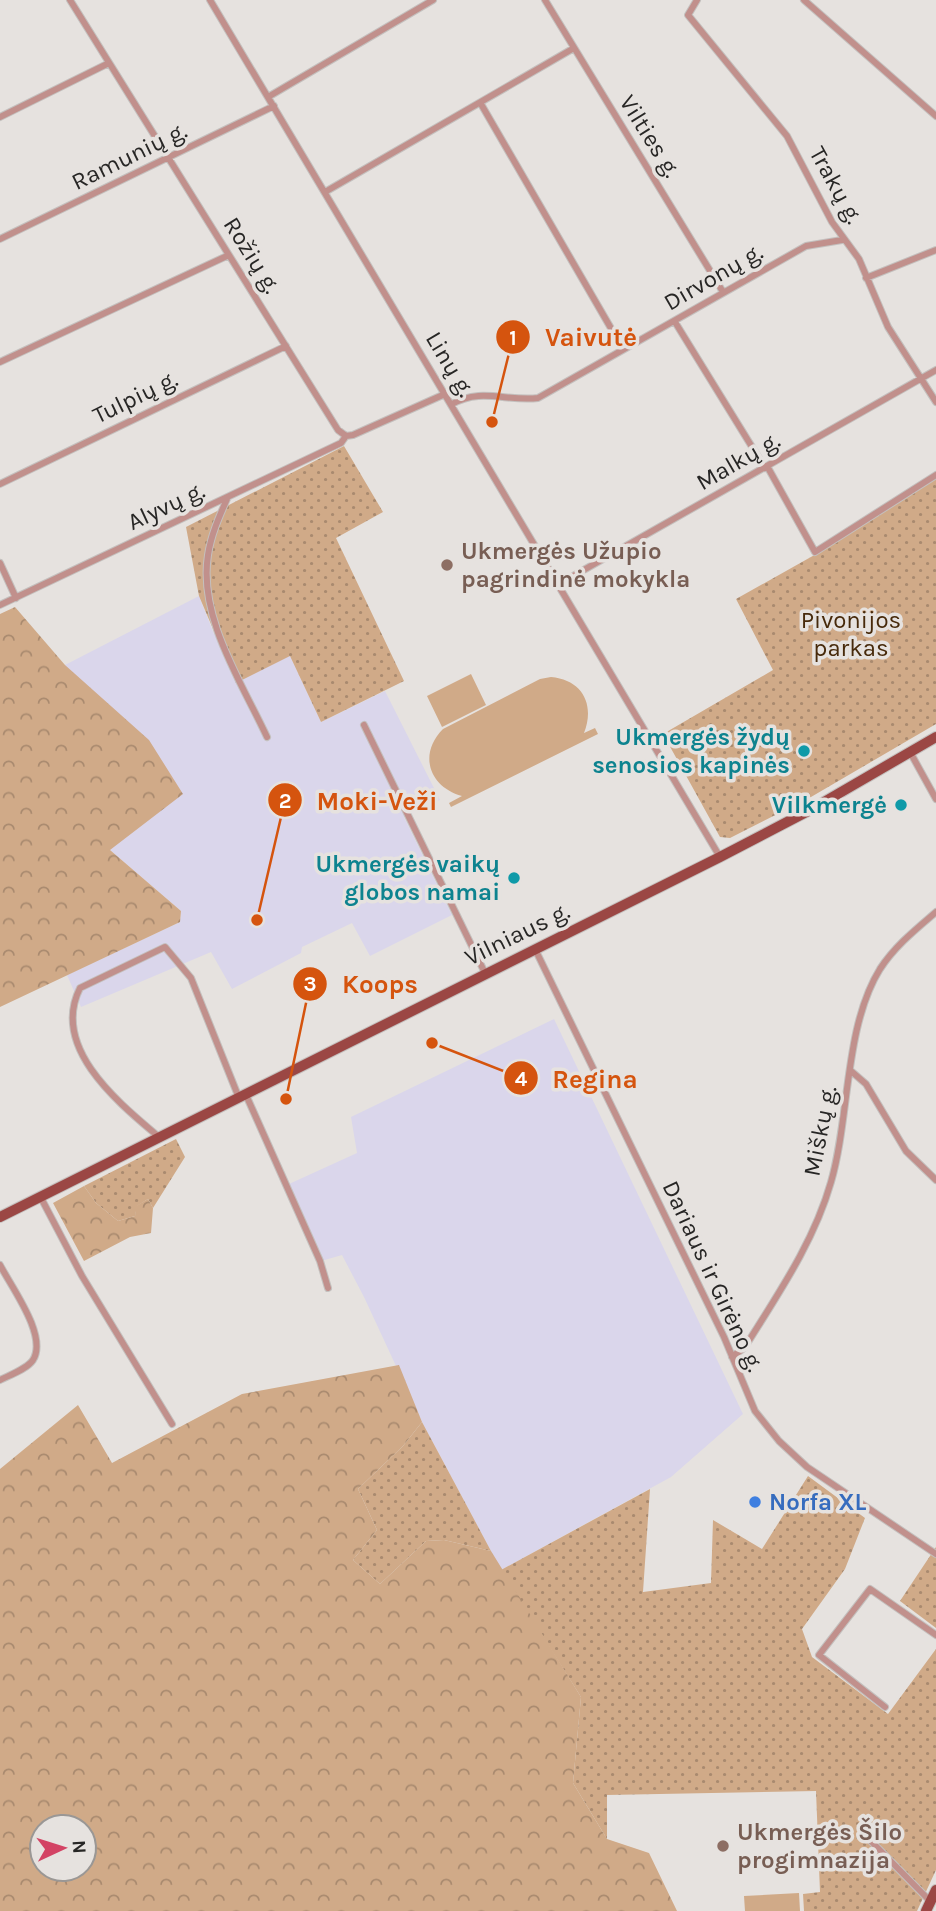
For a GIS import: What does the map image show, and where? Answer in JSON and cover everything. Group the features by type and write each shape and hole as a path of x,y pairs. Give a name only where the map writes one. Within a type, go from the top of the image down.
{"main road":[{"name":"Vilniaus g.","path":"0,1217 720,857 936,737"}],"street":[{"name":"Rožių g.","path":"70,0 338,430 345,436"},
{"path":"268,97 433,0"},
{"name":"Vilties g.","path":"545,0 723,292"},
{"name":"Trakų g.","path":"697,0 688,15 787,136 842,240 851,246 888,327 936,402"},
{"path":"804,0 936,116"},
{"name":"Linų g.","path":"214,1 268,97 720,857"},
{"path":"325,192 574,48"},
{"path":"0,117 109,63"},
{"path":"481,104 624,349"},
{"name":"Ramunių g.","path":"0,239 274,106"},
{"name":"Dirvonų g.","path":"452,404 487,394 538,398 806,246 842,240"},
{"path":"866,278 936,250"},
{"path":"0,362 229,254"},
{"path":"675,322 766,467 815,552 936,475"},
{"name":"Tulpių g.","path":"0,484 286,346"},
{"name":"Malkų g.","path":"559,584 936,370"},
{"path":"345,436 353,435 445,394"},
{"name":"Alyvų g.","path":"0,606 341,443 345,436"},
{"path":"227,499 208,557 209,594 221,639 267,737"},
{"path":"0,564 16,598"},
{"path":"364,725 485,973"},
{"path":"910,752 936,799"},
{"name":"Miškų g.","path":"732,1357 745,1347 816,1226 832,1181 864,1010 878,972 897,946 936,912"},
{"path":"159,1137 123,1106 95,1075 74,1036 74,1001 80,988 165,947 191,978 242,1096 320,1261 328,1289"},
{"name":"Dariaus ir Girėno g.","path":"535,949 732,1357 750,1401 779,1441 842,1492 936,1554"},
{"path":"851,1071 866,1084 906,1152 936,1180"},
{"path":"40,1196 82,1276 172,1424"},
{"path":"0,1265 34,1328 38,1348 32,1363 0,1380"},
{"path":"885,1707 819,1655 870,1589 936,1635"},
{"path":"866,1836 932,1899"}],"shaded area":[{"path":"199,596 214,634 290,656 321,722 385,691 440,800 404,817 452,915 370,956 352,923 302,947 301,953 232,989 211,952 81,1007 67,975 180,922 181,911 110,850 65,665"},
{"path":"554,1019 743,1414 671,1477 501,1570 422,1422 342,1255 321,1261 289,1184 357,1153 351,1117"}],"green space":[{"path":"344,446 383,512 336,538 404,681 321,722 290,656 236,683 199,596 186,527"},
{"name":"Pivonijos parkas","path":"936,479 936,724 811,797 730,838 720,837 663,734 773,670 736,599 818,553"},
{"path":"15,607 65,665 149,740 183,794 110,850 181,911 180,922 0,1007 0,614"},
{"path":"471,674 486,705 442,727 427,696"},
{"path":"551,677 571,683 584,696 588,713 584,733 595,728 598,734 451,807 449,803 462,796 451,792 435,777 429,759 435,739 443,729 540,679"},
{"path":"176,1139 185,1157 153,1208 148,1199 137,1206 135,1216 118,1221 96,1203 84,1186"},
{"path":"84,1186 96,1203 118,1221 135,1216 136,1206 148,1199 153,1208 151,1233 130,1237 84,1261 53,1203"},
{"path":"399,1365 422,1422 403,1446 358,1489 377,1530 353,1560 380,1584 426,1541 444,1540 491,1551 581,1697 573,1783 607,1839 649,1853 677,1911 0,1911 0,1469 78,1405 112,1463 242,1394"},
{"path":"422,1422 491,1551 444,1540 426,1541 380,1584 353,1560 377,1530 358,1489 403,1446"},
{"path":"808,1476 865,1518 845,1569 802,1629 812,1657 888,1714 936,1649 936,1870 917,1911 804,1911 803,1894 820,1892 816,1791 607,1795 607,1839 573,1783 581,1697 501,1570 650,1489 643,1592 711,1583 713,1520 762,1549"},
{"path":"936,1547 936,1628 900,1601"},
{"path":"799,1893 800,1911 745,1911 744,1896"}],"place":[{"name":"Vaivutė","path":"492,422"},
{"name":"Ukmergės Užupio pagrindinė mokykla","path":"447,565"},
{"name":"Ukmergės žydų senosios kapinės","path":"804,751"},
{"name":"Vilkmergė","path":"901,805"},
{"name":"Ukmergės vaikų globos namai","path":"514,878"},
{"name":"Moki-Veži","path":"257,920"},
{"name":"Regina","path":"432,1043"},
{"name":"Koops","path":"286,1099"},
{"name":"Norfa XL","path":"755,1502"},
{"name":"Ukmergės Šilo progimnazija","path":"723,1846"}]}
